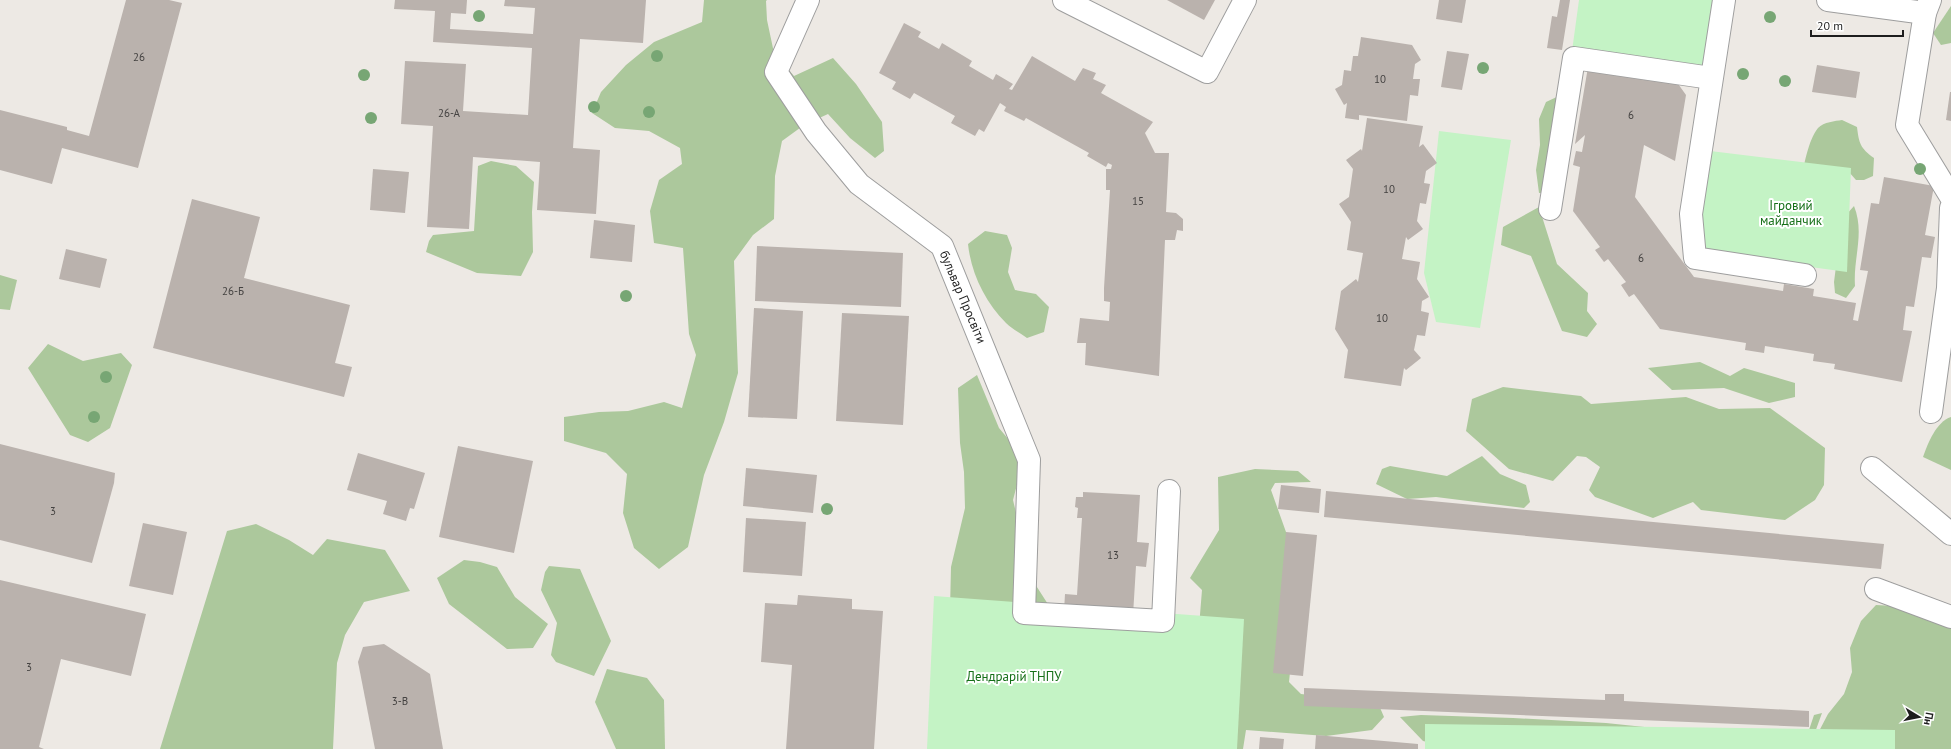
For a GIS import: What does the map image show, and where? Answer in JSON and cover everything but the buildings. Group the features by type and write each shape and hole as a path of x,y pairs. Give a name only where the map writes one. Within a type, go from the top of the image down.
{"street":[{"name":"бульвар Просвіти","path":"808,0 776,72 816,132 859,184 942,246 1030,460 1024,613 1163,620 1169,490"},
{"path":"1064,0 1207,72 1244,0"},
{"path":"1724,0 1691,214 1695,258 1805,275"},
{"path":"1828,0 1927,7 1907,125 1951,197"},
{"path":"1550,209 1574,58 1711,78"},
{"path":"1931,412 1948,288 1951,208"},
{"path":"1872,468 1951,534"},
{"path":"1876,589 1951,617"}],"green space":[{"path":"704,0 767,0 767,20 774,53 794,76 833,58 856,84 882,122 884,151 875,158 850,138 828,114 804,125 782,141 775,176 774,219 753,235 734,261 738,373 724,422 704,475 688,547 659,569 634,548 623,513 627,474 606,453 564,441 564,417 599,412 628,411 664,402 682,408 696,355 689,334 683,248 654,243 650,211 659,180 682,164 680,148 649,131 615,128 592,113 601,92 626,65 654,42 702,22"},
{"path":"1579,0 1720,0 1706,73 1572,51"},
{"path":"1951,6 1951,43 1941,45 1933,33"},
{"path":"1561,95 1554,192 1539,193 1536,170 1540,145 1539,119 1546,102"},
{"path":"1842,120 1857,127 1861,145 1874,158 1873,176 1864,180 1856,180 1849,172 1846,215 1854,206 1859,226 1859,236 1855,286 1846,298 1835,293 1834,282 1838,251 1800,183 1807,154 1812,139 1818,128 1823,124"},
{"path":"1439,131 1511,140 1480,328 1436,322 1424,273"},
{"name":"Ігровий майданчик","path":"1702,150 1851,168 1847,272 1702,252 1697,214"},
{"path":"491,161 516,166 534,182 532,212 533,252 521,276 477,273 426,252 429,241 433,235 474,231 478,166"},
{"path":"1539,207 1557,264 1588,293 1587,311 1597,324 1587,337 1562,331 1531,256 1501,245 1503,227"},
{"path":"985,231 1007,235 1012,248 1008,272 1015,290 1036,294 1049,307 1044,332 1027,338 1013,329 998,315 980,286 972,266 968,244"},
{"path":"0,275 17,280 10,310 0,309"},
{"path":"48,344 83,361 121,353 132,365 110,428 88,442 70,435 28,368"},
{"path":"1700,362 1730,376 1744,368 1795,383 1795,397 1769,403 1724,388 1672,390 1648,368"},
{"path":"977,375 999,428 1014,446 1020,473 1013,500 1026,570 1053,612 961,749 950,610 951,567 965,508 964,472 960,443 958,388"},
{"path":"1503,387 1581,396 1591,404 1686,397 1719,409 1770,408 1825,448 1824,485 1815,500 1785,520 1701,510 1693,502 1653,518 1595,497 1589,490 1600,467 1586,457 1577,456 1553,481 1509,469 1466,431 1472,399"},
{"path":"1951,417 1951,470 1923,457 1937,428 1941,423"},
{"path":"1482,456 1500,474 1526,485 1530,502 1524,508 1436,497 1407,499 1376,484 1382,469 1390,466 1447,476"},
{"path":"1255,469 1298,471 1311,482 1275,483 1271,490 1286,532 1297,603 1289,682 1301,694 1378,703 1384,717 1372,730 1326,736 1246,730 1243,749 1212,749 1199,627 1202,590 1190,578 1219,530 1218,477"},
{"path":"256,524 289,540 313,555 327,539 385,550 410,591 364,602 345,635 337,663 333,749 160,749 227,531"},
{"path":"464,560 480,562 497,567 515,597 548,624 533,648 507,649 449,604 437,578"},
{"path":"549,566 580,569 611,641 594,676 556,662 551,655 557,623 541,590 545,572"},
{"name":"Дендрарій ТНПУ","path":"934,596 1244,619 1237,749 927,749"},
{"path":"1876,605 1951,609 1951,749 1815,749 1817,735 1828,714 1844,694 1852,672 1850,648 1861,621"},
{"path":"607,669 647,678 664,700 665,749 616,749 595,702"},
{"path":"1822,713 1809,749 1522,749 1440,745 1423,741 1400,717 1421,715 1606,723 1702,733 1806,739 1814,715"},
{"path":"1425,724 1895,730 1895,749 1425,749"}]}
